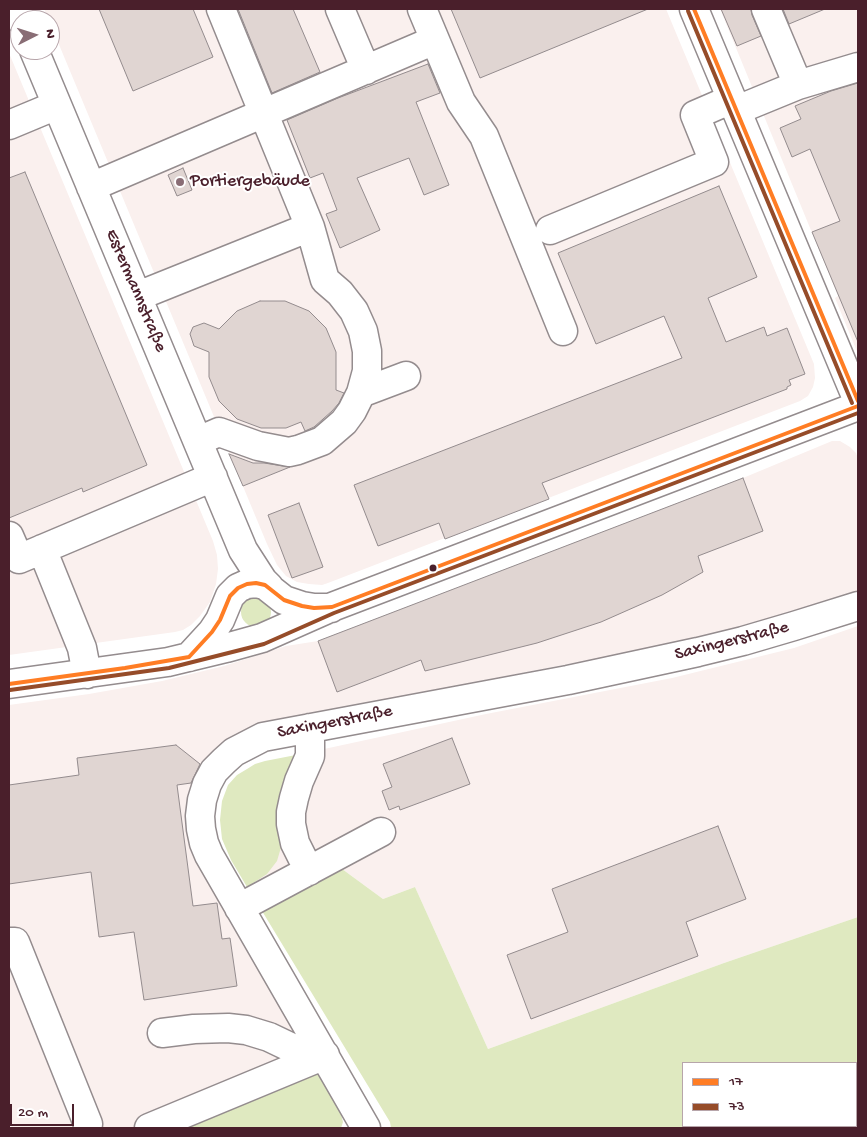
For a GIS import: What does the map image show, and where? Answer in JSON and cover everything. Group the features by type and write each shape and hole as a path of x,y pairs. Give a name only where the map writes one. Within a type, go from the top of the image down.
{"street":[{"path":"198,441 219,432 258,446 290,452 322,441 344,422 352,411 361,393 367,372 367,350 363,331 350,305 325,280 310,227 221,9"},
{"path":"340,9 366,70"},
{"path":"422,9 461,102 484,136 564,331"},
{"path":"694,9 858,401"},
{"path":"766,9 798,85"},
{"path":"91,187 435,40"},
{"name":"Estermannstraße","path":"38,60 243,550 263,581 273,591"},
{"path":"550,230 714,162 695,115 858,67"},
{"path":"9,125 57,105"},
{"path":"138,296 310,227"},
{"path":"361,393 406,376"},
{"path":"9,684 159,663 265,637 332,608 858,406"},
{"path":"9,536 19,559 213,477"},
{"name":"Estermannstraße","path":"229,601 237,568 236,532"},
{"path":"42,549 82,648 87,674"},
{"path":"189,657 212,632 238,588 247,584 260,584 284,600 302,606 332,608"},
{"path":"229,601 226,616 233,630 241,636 250,639 265,637 275,629 281,618 282,608 273,591"},
{"name":"Saxingerstraße","path":"366,1128 320,1057 209,856 204,842 200,816 202,800 214,771 234,752 263,737 577,678 698,652 777,631 858,606"},
{"path":"309,871 295,843 291,824 291,812 299,781 310,756 310,728"},
{"path":"239,908 381,832"},
{"path":"9,942 15,942 88,1124"},
{"path":"162,1033 194,1029 228,1028 246,1030 320,1057"},
{"path":"149,1128 320,1057"}],"shaded area":[{"path":"666,9 814,364 815,378 813,387 808,396 800,401 328,583 322,585 297,582 286,576 277,565 267,544 60,47 60,10 44,10"},
{"path":"720,9 858,9 858,354 835,298 838,296"},
{"path":"9,53 10,60 12,60 213,541 218,569 216,584 210,602 200,616 183,630 9,655"},
{"path":"832,441 840,441 850,447 856,453 858,459 858,591 723,632 311,714 189,800 317,1068 172,1128 9,1128 9,705 89,694 162,681 224,666 286,646 318,641 743,478"},
{"path":"858,626 858,917 724,963 488,1049 415,887 383,899 338,866 262,911 247,887 257,881 301,754 486,714 672,678 794,648"}],"green space":[{"path":"256,597 267,601 271,612 267,623 256,627 245,623 241,612 245,601"},
{"path":"301,754 277,861 267,874 247,887 231,860 222,839 220,820 222,801 228,785 237,775 255,764"},
{"path":"338,866 383,899 415,887 488,1049 724,963 858,917 858,1128 391,1128 390,1122 262,911"},
{"path":"317,1068 340,1110 343,1122 341,1128 174,1128"}],"building":[{"path":"99,9 193,9 213,57 133,91"},
{"path":"238,9 293,9 320,72 272,93"},
{"path":"451,9 648,9 480,78"},
{"path":"721,9 751,9 761,36 737,46"},
{"path":"783,9 825,9 789,24"},
{"path":"428,64 440,93 416,102 449,185 424,195 409,158 357,178 380,230 340,248 326,214 337,210 323,173 310,178 287,120 338,98"},
{"path":"858,83 858,342 812,232 840,221 810,149 792,157 780,128 801,119 795,106 831,91"},
{"name":"Portiergebäude","path":"183,168 192,190 177,196 168,175"},
{"path":"25,172 147,465 83,492 82,488 9,518 9,178"},
{"path":"719,186 757,277 708,298 726,342 764,327 767,336 787,328 805,374 789,380 791,385 787,389 542,483 549,499 445,539 439,523 378,546 354,485 682,358 664,316 596,344 558,253"},
{"path":"260,301 285,301 309,311 326,328 336,352 336,390 344,393 332,411 314,427 305,431 301,422 286,428 261,428 237,419 219,401 209,377 209,352 194,346 190,334 193,327 204,323 219,329 237,311"},
{"path":"229,454 253,463 290,467 243,486"},
{"path":"743,478 763,531 698,556 703,572 662,595 601,622 537,643 425,671 421,660 337,692 318,641"},
{"path":"299,503 323,567 292,578 268,515"},
{"path":"452,738 470,784 400,810 399,806 389,810 382,791 392,787 383,764"},
{"path":"176,745 200,764 191,783 177,785 193,906 217,903 222,939 230,938 237,986 144,1000 134,932 99,937 91,872 9,884 9,785 79,775 77,758"},
{"path":"718,826 746,899 686,922 698,956 531,1019 507,955 568,932 552,889"}],"transit line":[{"name":"17","path":"694,9 858,401"},
{"name":"73","path":"688,11 852,403"},
{"name":"17","path":"9,684 189,657 212,632 220,620 230,596 238,588 247,584 265,585 284,600 302,606 314,608 332,607 858,406"},
{"name":"73","path":"10,690 169,668 264,644 334,613 858,413"}],"place":[{"name":"Portiergebäude","path":"180,182"}]}
